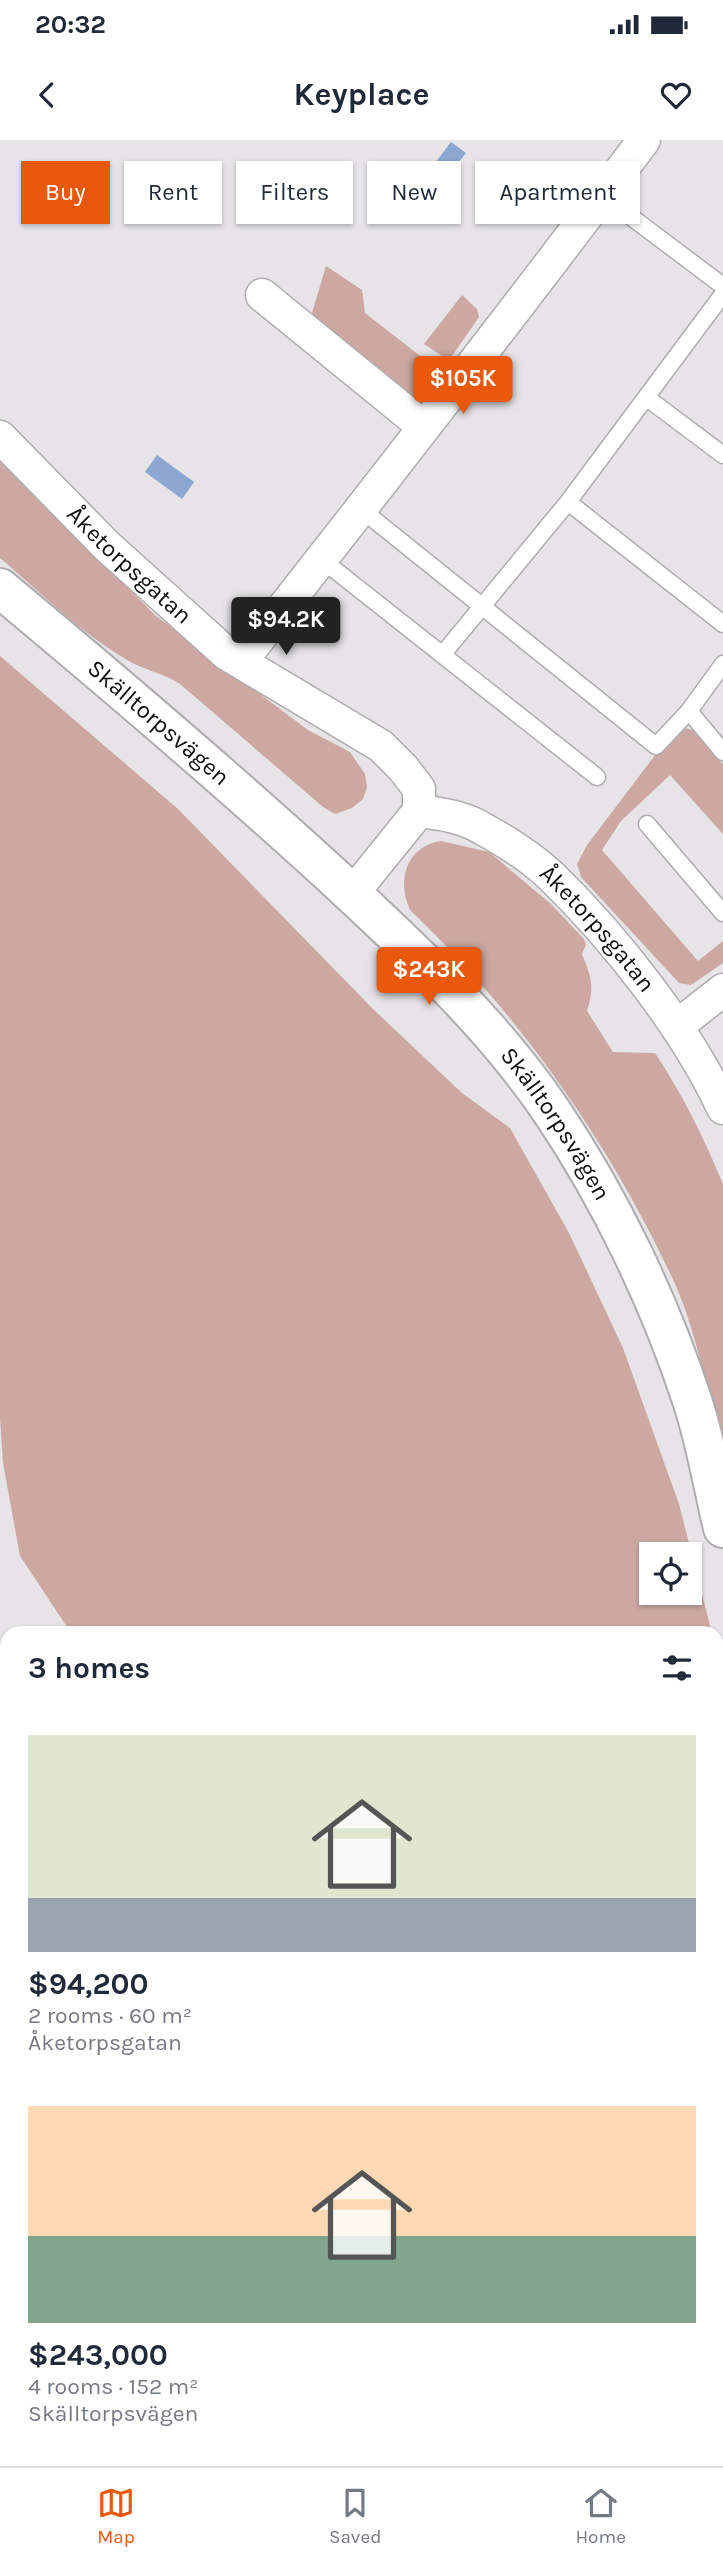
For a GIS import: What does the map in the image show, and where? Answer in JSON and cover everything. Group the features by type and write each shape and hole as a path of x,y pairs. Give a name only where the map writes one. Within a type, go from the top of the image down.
{"street":[{"path":"628,161 644,140"},
{"path":"242,660 362,510 423,426 580,224"},
{"path":"262,295 423,426"},
{"name":"Åketorpsgatan","path":"0,437 107,546 227,654 242,660 381,746 419,789 419,811 455,817 484,829 550,875 610,942 677,1026 723,1108"},
{"name":"Skälltorpsvägen","path":"0,588 108,679 352,894 454,990 486,1026 553,1113 599,1190 663,1324 693,1404 723,1528"},
{"path":"352,894 419,811"},
{"path":"677,1026 723,990"}],"lane":[{"path":"640,223 723,286"},
{"path":"442,655 568,502 723,294"},
{"path":"647,398 723,455"},
{"path":"568,502 723,624"},
{"path":"362,510 484,605 656,746 689,711 723,664"},
{"path":"321,559 597,777"},
{"path":"689,711 723,752"},
{"path":"647,824 723,912"}],"shaded area":[{"path":"326,266 362,290 365,313 437,369 417,397 411,400 311,316"},
{"path":"462,295 477,309 479,317 452,356 445,358 424,344"},
{"path":"0,460 155,615 308,730 350,752 365,774 367,787 363,799 352,808 335,814 323,807 180,684 133,663 110,649 61,612 0,558"},
{"path":"0,656 178,809 374,1010 462,1093 510,1128 569,1233 623,1348 679,1504 689,1542 639,1542 639,1605 702,1605 702,1594 710,1626 66,1626 20,1556 3,1463 0,1418"},
{"path":"681,727 693,730 723,764 723,834 670,775 621,821 602,850 698,961 723,941 723,963 691,985 679,983 581,877 577,864 587,845 668,738"},
{"path":"441,841 489,852 551,904 584,939 586,945 582,954 590,975 591,988 587,1011 613,1052 655,1053 684,1101 708,1150 723,1184 723,1452 683,1304 650,1232 622,1182 560,1084 525,1038 489,993 410,910 404,887 408,866 420,850"}],"water":[{"path":"451,142 466,153 460,161 437,161"},
{"path":"157,455 194,482 182,499 145,472"}]}
